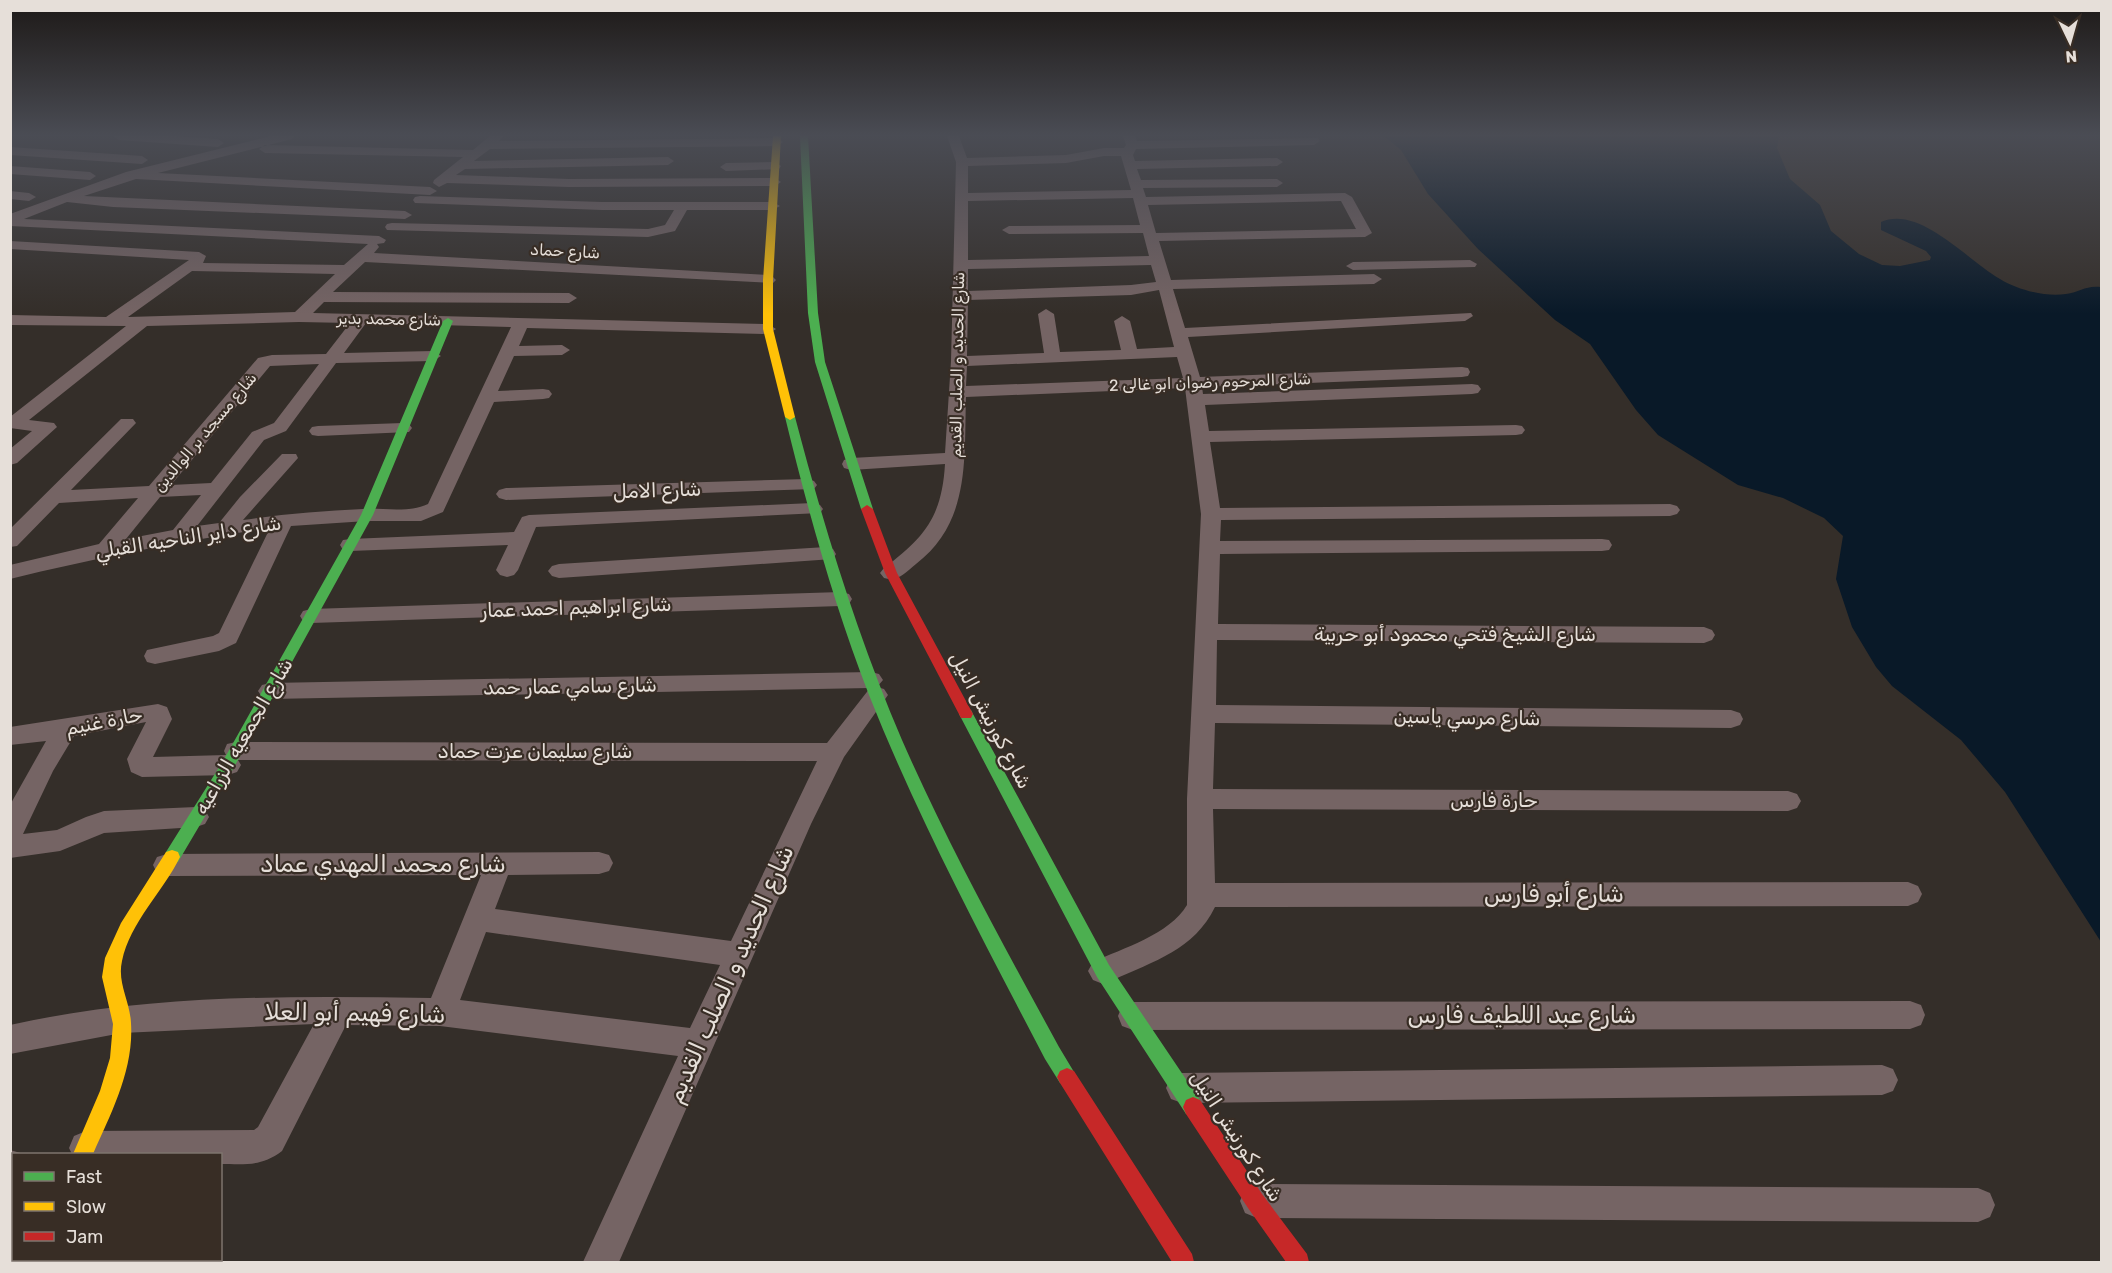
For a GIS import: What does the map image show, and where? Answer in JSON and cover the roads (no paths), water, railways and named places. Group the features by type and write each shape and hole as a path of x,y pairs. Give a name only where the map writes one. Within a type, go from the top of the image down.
{"main road":[{"path":"774,195 768,280 768,329 826,554 873,688 947,852 1047,1042 1184,1263"},
{"name":"شارع كورنيش النيل","path":"807,195 813,313 820,362 851,464 891,573 1103,970 1255,1201 1299,1263"},
{"name":"شارع الجمعيه الزراعيه","path":"84,1151 115,1079 123,1045 122,1019 114,997 111,969 122,938 232,758 367,515 448,321"}],"street":[{"path":"10,204 33,195"},
{"path":"10,220 72,195"},
{"path":"300,317 425,195"},
{"path":"432,195 602,206 773,206"},
{"path":"1103,970 1180,933 1198,916 1201,906 1200,799 1211,514 1194,391 1163,271 1149,233 1139,195"},
{"path":"1009,230 1149,233 1365,233 1345,197 1334,195"},
{"name":"شارع الحديد و الصلب القديم","path":"891,573 920,550 942,519 953,488 959,361 962,196"},
{"path":"65,198 113,203 405,215"},
{"path":"392,227 648,233 670,228 683,206"},
{"path":"10,220 379,240"},
{"path":"10,245 199,256 199,259 189,267 110,322"},
{"name":"شارع حماد","path":"361,257 768,280"},
{"path":"1219,268 1470,264"},
{"path":"960,265 1374,279"},
{"path":"189,267 348,270"},
{"path":"959,296 1131,290 1163,271"},
{"path":"320,297 569,298"},
{"path":"1046,314 1053,357"},
{"path":"959,361 1130,354 1181,343 1465,316"},
{"name":"شارع محمد بدير","path":"10,320 110,322 300,317 768,329"},
{"path":"180,535 258,436 280,427 361,319"},
{"path":"12,423 143,321"},
{"path":"1122,321 1130,354"},
{"path":"521,323 487,397 543,394"},
{"path":"508,351 562,351"},
{"name":"شارع مسجد بر الوالدين","path":"106,549 264,362 269,360 433,356"},
{"name":"شارع المرحوم رضوان ابو غالى 2","path":"957,392 1194,391 1462,372"},
{"path":"1194,391 1472,389"},
{"name":"شارع داير الناحيه القبلي","path":"10,572 106,549 180,535 284,520 367,515 422,515 434,510 487,397"},
{"path":"11,459 48,427 12,423"},
{"path":"10,541 127,423"},
{"path":"318,431 403,428"},
{"path":"1200,437 1516,430"},
{"path":"225,529 247,501 289,458"},
{"path":"851,464 955,458"},
{"name":"شارع الامل","path":"506,494 807,485"},
{"path":"54,497 217,488"},
{"path":"507,570 542,493"},
{"path":"350,545 525,529 813,509"},
{"path":"1211,514 1670,510"},
{"path":"154,656 219,643 228,638 284,520"},
{"path":"1211,548 1602,544"},
{"path":"559,571 826,554"},
{"name":"شارع ابراهيم احمد عمار","path":"311,616 841,599"},
{"name":"شارع الشيخ فتحي محمود أبو حربية","path":"1207,632 1704,635"},
{"name":"شارع الحديد و الصلب القديم","path":"602,1263 798,824 834,752 873,688"},
{"name":"شارع سامي عمار حمد","path":"270,691 873,688"},
{"name":"حارة غنيم","path":"10,736 158,713 160,719 140,759 140,765 146,768 232,758"},
{"name":"شارع مرسي ياسين","path":"1203,714 1731,719"},
{"path":"10,833 42,767 66,729"},
{"name":"شارع سليمان عزت حماد","path":"232,758 834,752"},
{"name":"حارة فارس","path":"1200,799 1788,801"},
{"path":"10,847 60,840 94,824 105,822 196,817"},
{"path":"440,1012 499,863"},
{"name":"شارع محمد المهدي عماد","path":"167,865 599,863"},
{"name":"شارع أبو فارس","path":"1201,894 1908,894"},
{"path":"477,919 739,955"},
{"name":"شارع فهيم أبو العلا","path":"10,1040 122,1019 284,1010 440,1012 699,1044"},
{"path":"84,1151 260,1147 270,1139 337,1011"},
{"name":"شارع عبد اللطيف فارس","path":"1133,1016 1910,1015"},
{"path":"1182,1088 1882,1080"},
{"path":"1255,1201 1978,1205"}],"water":[{"path":"1429,195 1809,195 1820,205 1831,231 1859,254 1882,265 1900,266 1930,260 1931,257 1926,251 1881,230 1881,222 1896,219 1912,221 1927,228 1943,237 1987,271 2023,289 2058,295 2091,287 2101,287 2101,942 2005,792 1961,740 1892,686 1876,667 1852,627 1836,579 1843,536 1824,518 1783,498 1738,485 1658,435 1636,410 1590,344 1555,320 1478,249"}]}
